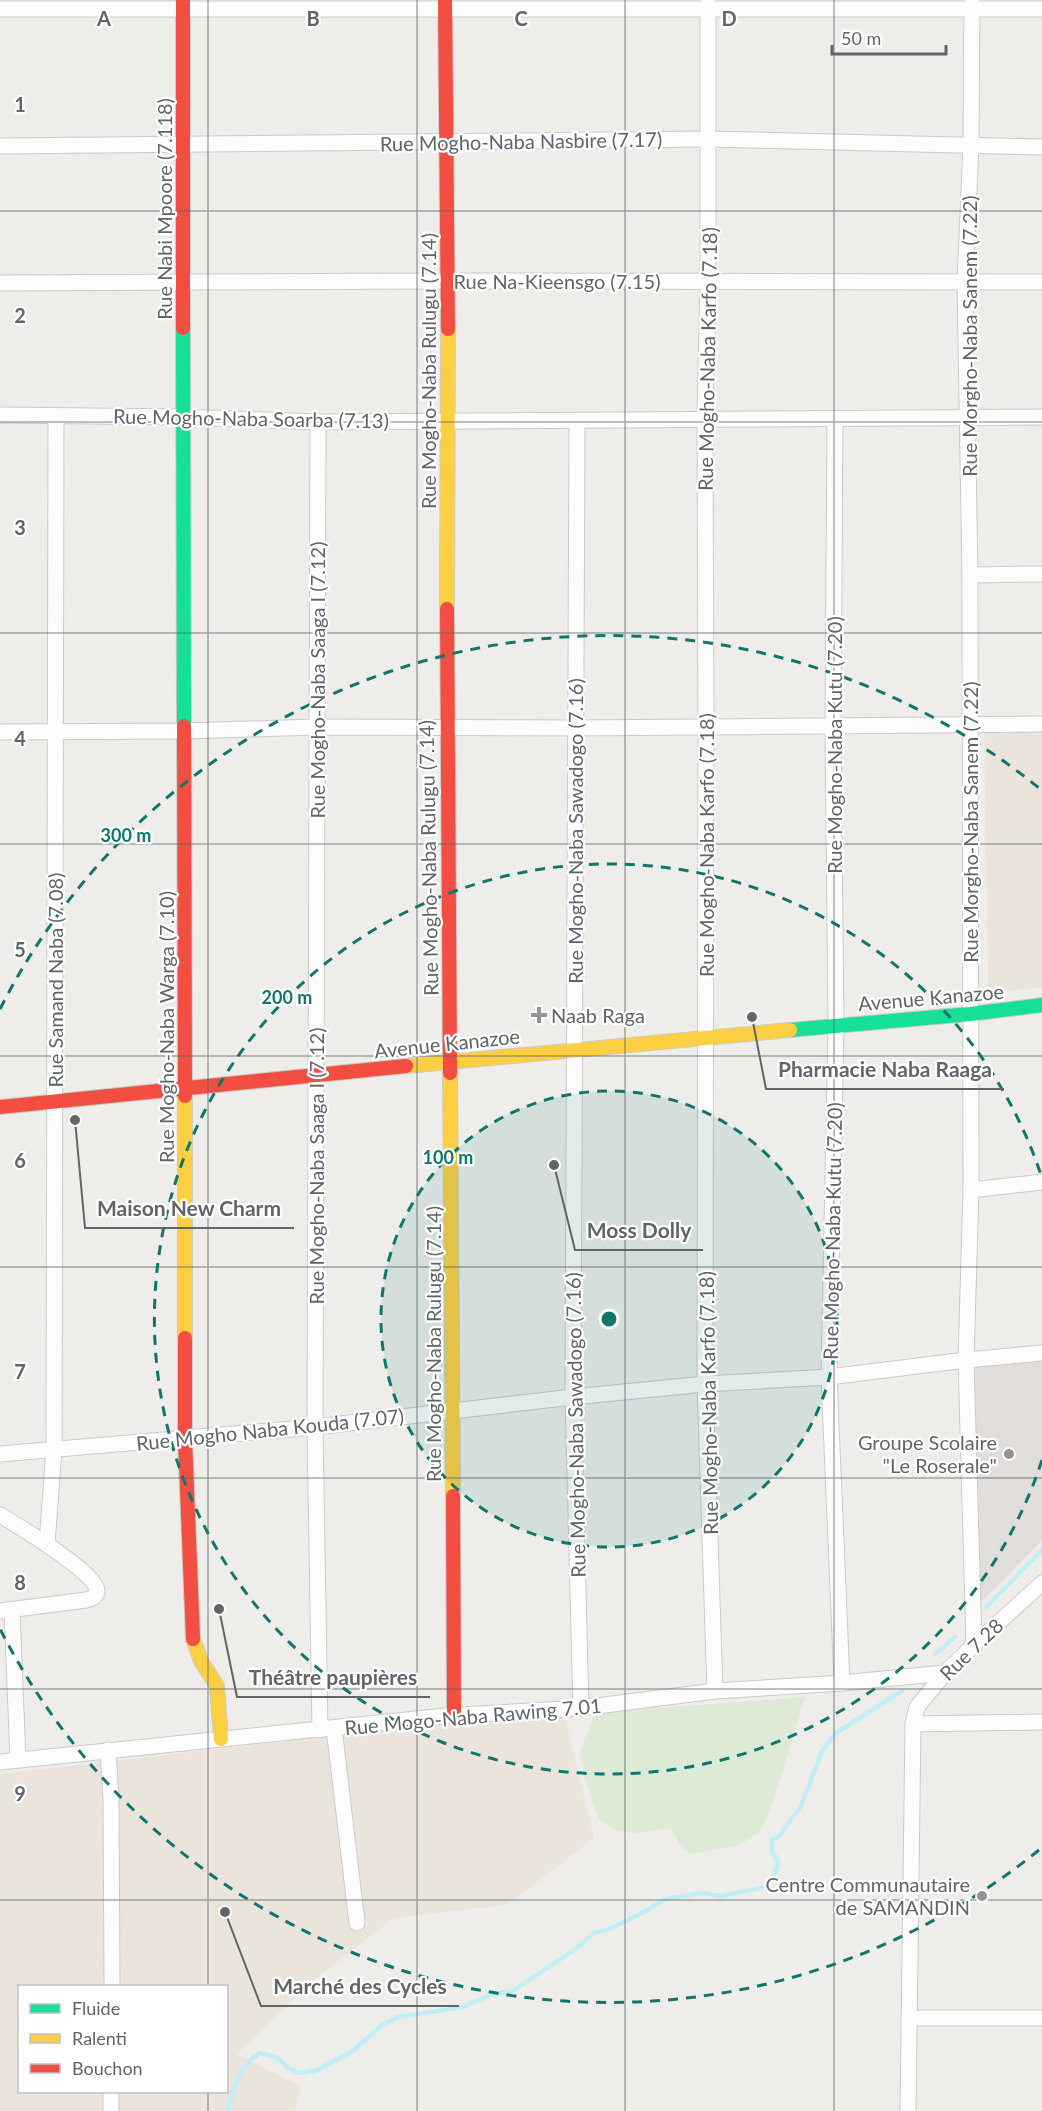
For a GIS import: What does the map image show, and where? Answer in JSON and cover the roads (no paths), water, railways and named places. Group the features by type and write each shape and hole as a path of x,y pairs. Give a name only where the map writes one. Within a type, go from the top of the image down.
{"street":[{"path":"0,9 183,4 972,4 1042,9"},
{"name":"Rue Nabi Mpoore (7.118)","path":"183,4 185,417"},
{"name":"Rue Mogho-Naba Rulugu (7.14)","path":"446,4 448,281 446,726 454,1715"},
{"name":"Rue Mogho-Naba Karfo (7.18)","path":"708,4 708,281 705,418 705,1384 715,1691"},
{"name":"Rue Morgho-Naba Sanem (7.22)","path":"972,4 971,145 965,282 969,419 971,1190 966,1360 974,1645"},
{"name":"Rue Mogho-Naba Nasbire (7.17)","path":"0,146 708,139 1042,147"},
{"name":"Rue Na-Kieensgo (7.15)","path":"0,283 1042,282"},
{"name":"Rue Mogho-Naba Soarba (7.13)","path":"0,415 185,417 318,422 1042,417"},
{"name":"Rue Samand Naba (7.08)","path":"47,1544 54,1449 56,415"},
{"name":"Rue Mogho-Naba Warga (7.10)","path":"185,417 185,1439 194,1641 201,1660 217,1686 221,1739"},
{"name":"Rue Mogho-Naba Kutu (7.20)","path":"835,419 833,726 836,1025 829,1377 842,1683"},
{"name":"Rue Mogho-Naba Saaga I (7.12)","path":"318,422 315,1427 327,1729 357,1923"},
{"name":"Rue Mogho-Naba Sawadogo (7.16)","path":"577,422 573,1397 581,1708"},
{"path":"970,575 1042,574"},
{"path":"0,732 446,726 575,728 1042,724"},
{"name":"Avenue Kanazoe","path":"0,1107 574,1049 969,1014 1042,1005"},
{"path":"971,1190 1042,1182"},
{"name":"Rue Mogho Naba Kouda (7.07)","path":"0,1454 315,1427 573,1397 705,1384 829,1377 1042,1353"},
{"path":"0,1515 47,1544 88,1577 96,1586 97,1593 86,1600 6,1610 18,1760"},
{"name":"Rue 7.28","path":"913,1724 917,1707 945,1673 1042,1584"},
{"name":"Rue Mogo-Naba Rawing 7.01","path":"0,1762 454,1715 581,1708 715,1691 842,1683 945,1673"},
{"path":"908,2111 913,1724 1042,1722"},
{"path":"108,1750 111,1800 112,1985"},
{"path":"909,2018 1042,2018"},
{"path":"111,2093 111,2111"}],"waterway":[{"path":"986,1607 1042,1550"},
{"path":"935,1654 955,1637"},
{"path":"228,2111 242,2070 260,2053 278,2058 288,2068 300,2073 318,2070 354,2050 382,2025 398,2017 463,2007 492,1994 511,1992 577,1948 593,1933 609,1929 665,1899 702,1893 721,1896 761,1888 774,1877 778,1861 772,1851 772,1840 779,1836 801,1806 822,1751 836,1733 902,1691"}],"place":[{"name":"Naab Raga","path":"539,1015"},
{"name":"Pharmacie Naba Raaga","path":"752,1017"},
{"name":"Maison New Charm","path":"75,1120"},
{"name":"Moss Dolly","path":"554,1165"},
{"name":"Groupe Scolaire \"Le Roserale\"","path":"1009,1454"},
{"name":"Théâtre paupières","path":"219,1609"},
{"name":"Centre Communautaire de SAMANDIN","path":"982,1896"},
{"name":"Marché des Cycles","path":"225,1912"}]}
